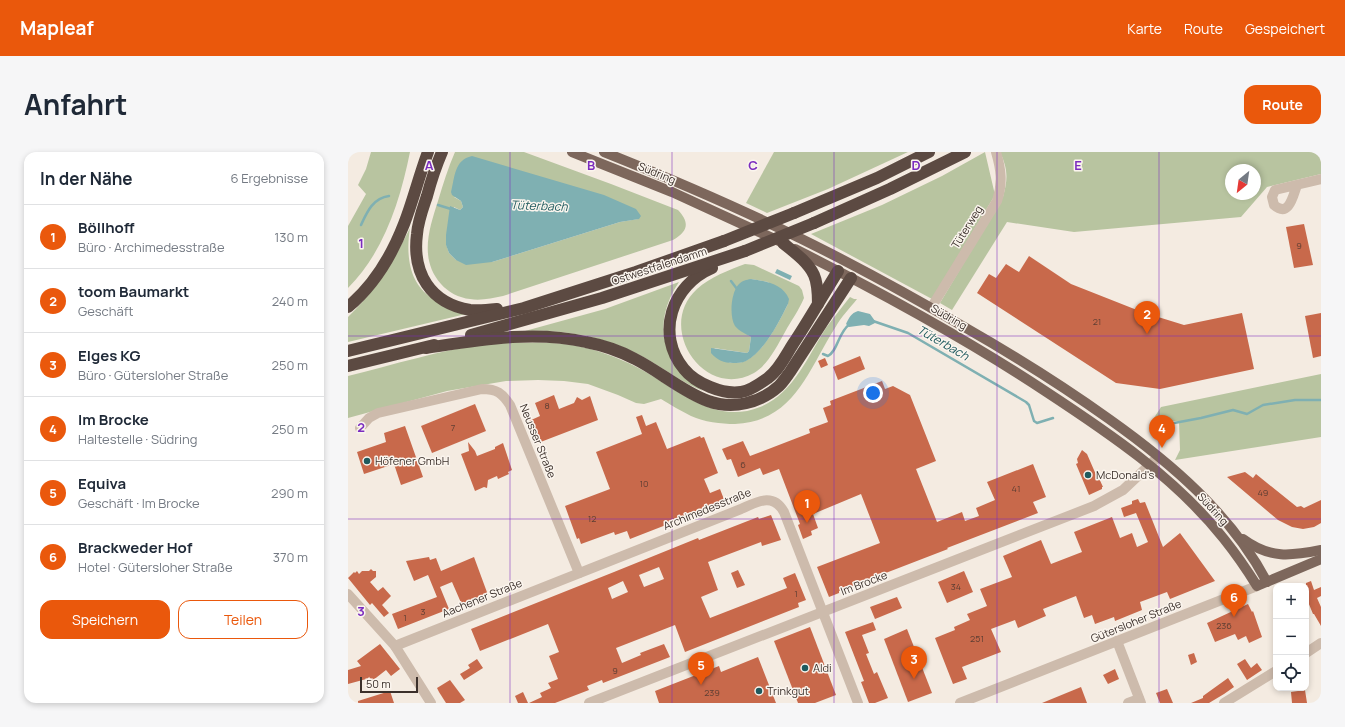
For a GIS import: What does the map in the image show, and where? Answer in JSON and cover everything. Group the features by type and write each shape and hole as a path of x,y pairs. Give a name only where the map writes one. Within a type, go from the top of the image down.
{"highway":[{"path":"423,166 424,152"},
{"path":"348,308 368,286 386,261 395,244 404,225 428,152"},
{"path":"442,152 420,219 417,233 416,256 420,274 434,292 453,305 470,310 524,308"},
{"name":"Ostwestfalendamm","path":"348,351 524,308 636,272 724,241 794,213 877,178 929,152"},
{"name":"Ostwestfalendamm","path":"348,366 426,348 602,298 745,251 814,223 890,189 965,152"},
{"path":"783,243 802,259 814,274 818,304"},
{"path":"745,251 697,276 679,294 673,306 670,322 671,339 675,354 683,369 706,386 724,391 742,392 756,386 769,377 781,363 838,271"},
{"path":"426,348 515,336 551,336 586,342 610,348 634,358 708,401 740,405 755,401 780,386 851,278"}],"main road":[{"name":"Südring","path":"572,152 672,192 783,243 925,317 1012,369 1081,415 1150,466 1215,528 1237,556 1257,586"},
{"name":"Südring","path":"604,152 676,181 747,213 850,264 931,308 1042,374 1117,425 1158,457 1206,499 1234,532 1257,563 1267,582"},
{"path":"838,271 850,264 851,278"},
{"path":"1234,532 1248,543 1264,551 1276,554 1294,555 1321,550"},
{"name":"Gütersloher Straße","path":"1257,586 1321,559"}],"street":[{"name":"Tüterweg","path":"931,308 997,201 1001,188 1001,176 996,152"},
{"path":"1297,186 1321,179"},
{"name":"Neusser Straße","path":"360,428 369,418 378,413 476,390 491,389 498,392 504,396 510,406 578,573"},
{"name":"Im Brocke","path":"589,703 1094,506 1123,490 1158,457"},
{"name":"Archimedesstraße","path":"578,573 762,500 769,500 778,503 784,512 858,703"},
{"name":"Aachener Straße","path":"394,646 578,573"},
{"name":"Gütersloher Straße","path":"960,703 1257,586"},
{"path":"349,597 394,646 413,673 431,703"},
{"path":"1117,641 1140,701 1128,703"},
{"path":"1309,651 1321,643"},
{"path":"1224,703 1273,673"}],"green space":[{"path":"371,152 410,152 401,189 389,225 381,242 361,274 348,288 348,226 366,194 358,185 366,169"},
{"path":"455,152 524,152 678,210 686,223 686,226 682,233 673,240 503,296 478,300 458,296 450,292 441,284 434,274 428,254 429,233 444,182","holes":["454,197 638,219 620,222 492,262 456,260 449,253 446,244 454,207 460,210 463,207 461,201"]},
{"path":"774,152 908,152 828,189 767,213 746,203"},
{"path":"985,152 995,195 932,299 811,234 882,205 942,176"},
{"path":"1000,152 1321,152 1321,174 1267,187 1261,194 1261,164 1225,164 1225,200 1256,200 1241,217 1074,232 1007,222 952,310 940,303 1003,197 1006,185 1006,169"},
{"path":"410,228 408,247 410,267 418,284 424,292 432,298 444,305 466,314 348,342 348,317 358,307 383,275"},
{"path":"745,264 754,265 799,286 802,290 804,298 775,349 759,370 735,379 718,377 703,369 691,356 683,340 681,322 685,305 697,289 702,285 726,271","holes":["751,279 768,282 788,304 765,344 752,357 745,361 740,363 730,363 714,348 747,353 749,351 751,337 739,328 732,314 734,294"]},
{"path":"679,282 670,298 665,313 663,328 665,342 670,355 678,368 689,380 703,391 619,345 573,333 525,331 605,309"},
{"path":"850,297 857,299 837,324 797,391 786,403 772,414 755,421 724,424 701,420 661,399 644,404 636,403 588,384 538,380 506,381 447,391 348,418 348,376 434,354 469,347 494,343 533,342 566,344 598,351 644,371 684,396 713,409 728,412 744,411 760,407 772,401 791,384 826,328"},
{"path":"1321,374 1321,437 1175,460 1180,450 1179,421 1169,421 1163,432 1157,433 1152,421 1161,407"}],"water":[{"path":"472,156 604,195 636,209 641,216 639,219 620,222 492,262 466,265 456,260 449,253 446,245 446,235 450,206 460,210 463,207 461,201 452,195 451,192 456,170 462,161"},
{"path":"777,269 792,276 790,280 775,273"},
{"path":"751,279 768,282 778,287 789,299 788,304 765,344 753,357 741,363 724,362 716,358 711,353 711,348 747,353 749,351 751,337 735,326 732,316 732,304 734,293 739,284 745,280"},
{"path":"858,311 870,314 875,323 869,326 864,325 849,327 846,324 848,320 852,314"}],"building":[{"path":"1304,224 1313,265 1294,268 1286,227"},
{"path":"1029,256 1071,284 1142,312 1184,325 1242,313 1254,369 1160,389 1116,383 977,293 989,274 996,278 1006,264 1019,272"},
{"path":"1321,313 1321,356 1313,358 1305,316"},
{"path":"860,356 865,369 838,380 833,367"},
{"path":"825,358 828,365 821,368 818,361"},
{"path":"882,381 885,389 893,386 910,395 936,461 916,469 937,522 962,512 965,521 979,516 976,508 995,500 987,482 1033,464 1046,497 1033,502 1038,513 839,591 839,593 829,597 817,567 880,543 861,494 813,514 818,528 811,531 812,535 803,539 798,525 800,524 779,469 763,475 760,468 738,477 731,459 727,460 722,449 743,441 750,456 810,433 809,429 828,422 823,408 831,405 830,401"},
{"path":"554,395 559,409 574,403 577,397 582,400 590,396 598,420 538,443 529,421 540,416 535,403"},
{"path":"475,404 486,431 432,453 421,426"},
{"path":"642,415 646,426 656,422 667,449 700,436 701,438 704,437 718,473 704,479 710,493 720,489 725,502 630,539 627,531 615,535 614,532 581,544 579,538 577,539 565,506 610,489 596,452 642,434 636,417"},
{"path":"405,426 423,477 401,485 394,464 364,474 357,452 386,442 384,433"},
{"path":"468,442 477,456 495,449 495,447 503,443 512,470 508,472 509,474 498,479 497,476 488,480 487,488 484,487 475,491 461,454 469,451"},
{"path":"1082,450 1087,454 1103,487 1102,489 1089,495 1076,464 1078,463 1077,459"},
{"path":"1245,472 1253,478 1256,474 1297,507 1301,506 1304,508 1321,500 1321,523 1314,527 1303,529 1292,527 1278,520 1227,477"},
{"path":"1138,499 1140,503 1145,502 1163,547 1180,533 1215,581 1170,599 1167,592 1140,602 1142,610 1115,621 1114,617 1095,624 1092,615 1084,618 1076,596 1043,609 1046,616 1018,628 1015,620 991,629 1001,652 962,667 967,679 953,684 935,638 955,630 954,627 970,620 967,614 987,606 980,589 1012,577 1003,556 1041,540 1051,564 1082,552 1074,532 1112,517 1120,538 1132,533 1137,547 1148,542 1136,513 1124,517 1121,508 1132,504 1132,501"},
{"path":"771,515 781,540 762,546 761,542 708,562 718,590 701,597 710,618 787,588 783,578 795,573 806,600 798,603 799,607 685,652 675,625 616,648 622,663 641,655 640,653 664,644 670,657 603,683 602,680 587,686 589,690 555,703 529,703 542,697 540,693 551,688 548,683 558,679 549,656 559,652 548,624 480,651 471,629 698,538 699,540 758,517 759,519","holes":["659,567 664,579 644,587 639,575","623,581 628,592 612,599 608,588"]},
{"path":"429,557 430,560 436,558 441,571 474,557 488,595 462,605 452,582 440,587 449,609 398,629 392,614 437,597 428,575 414,581 406,561"},
{"path":"371,569 376,571 376,577 370,582 378,591 383,587 391,596 382,605 389,613 384,617 372,603 370,605 348,578 354,572 355,573 357,571 359,574 362,571 369,571"},
{"path":"738,570 745,585 737,588 731,573"},
{"path":"964,571 973,592 947,603 938,582"},
{"path":"1311,581 1314,590 1321,587 1321,596 1317,598 1321,607 1321,626 1309,604 1309,583 1306,583"},
{"path":"897,597 902,608 875,619 870,607"},
{"path":"1248,604 1252,612 1253,611 1262,637 1249,643 1246,636 1238,640 1235,634 1215,642 1207,623"},
{"path":"873,622 876,630 862,635 869,653 866,654 874,674 877,672 888,698 875,703 869,703 861,682 864,681 845,632"},
{"path":"810,627 836,695 815,703 798,703 774,641"},
{"path":"907,629 932,693 908,702 884,639"},
{"path":"380,644 400,669 391,676 386,670 372,681 370,678 348,684 348,670 361,666 357,661"},
{"path":"1194,653 1197,662 1191,665 1188,655"},
{"path":"758,657 776,703 659,703 655,691 719,666 721,672"},
{"path":"477,659 483,668 464,680 460,674 470,668 468,665"},
{"path":"1245,659 1251,668 1257,663 1262,670 1247,680 1237,664"},
{"path":"1115,669 1119,679 1108,684 1103,675"},
{"path":"1228,678 1234,687 1224,694 1209,703 1191,703 1203,698 1203,696"},
{"path":"450,680 465,700 460,703 446,703 437,688"},
{"path":"1081,687 1087,703 1042,703"},
{"path":"1167,689 1173,703 1160,703 1156,693"},
{"path":"390,691 394,703 358,703 358,701"},
{"path":"1305,691 1307,703 1292,703 1291,692"},
{"path":"523,692 528,703 518,703 515,696"}],"waterway":[{"name":"Tüterbach","path":"361,225 371,206 383,197 389,196"},
{"name":"Tüterbach","path":"438,205 451,209"},
{"name":"Tüterbach","path":"731,281 737,289"},
{"name":"Tüterbach","path":"873,321 908,333 1026,402 1029,405 1034,421 1037,423 1053,418"},
{"name":"Tüterbach","path":"823,354 828,356 831,354 846,327 850,324"},
{"name":"Tüterbach","path":"1158,426 1233,410 1247,414 1263,405 1295,400 1321,400"}],"place":[{"name":"toom Baumarkt","path":"1147,334"},
{"name":"Im Brocke","path":"1162,448"},
{"name":"Höfener GmbH","path":"367,461"},
{"name":"McDonald's","path":"1088,475"},
{"name":"Böllhoff","path":"807,523"},
{"name":"Brackweder Hof","path":"1234,617"},
{"name":"Aldi","path":"805,668"},
{"name":"Elges KG","path":"914,679"},
{"name":"Equiva","path":"701,685"},
{"name":"Trinkgut","path":"759,691"}]}
